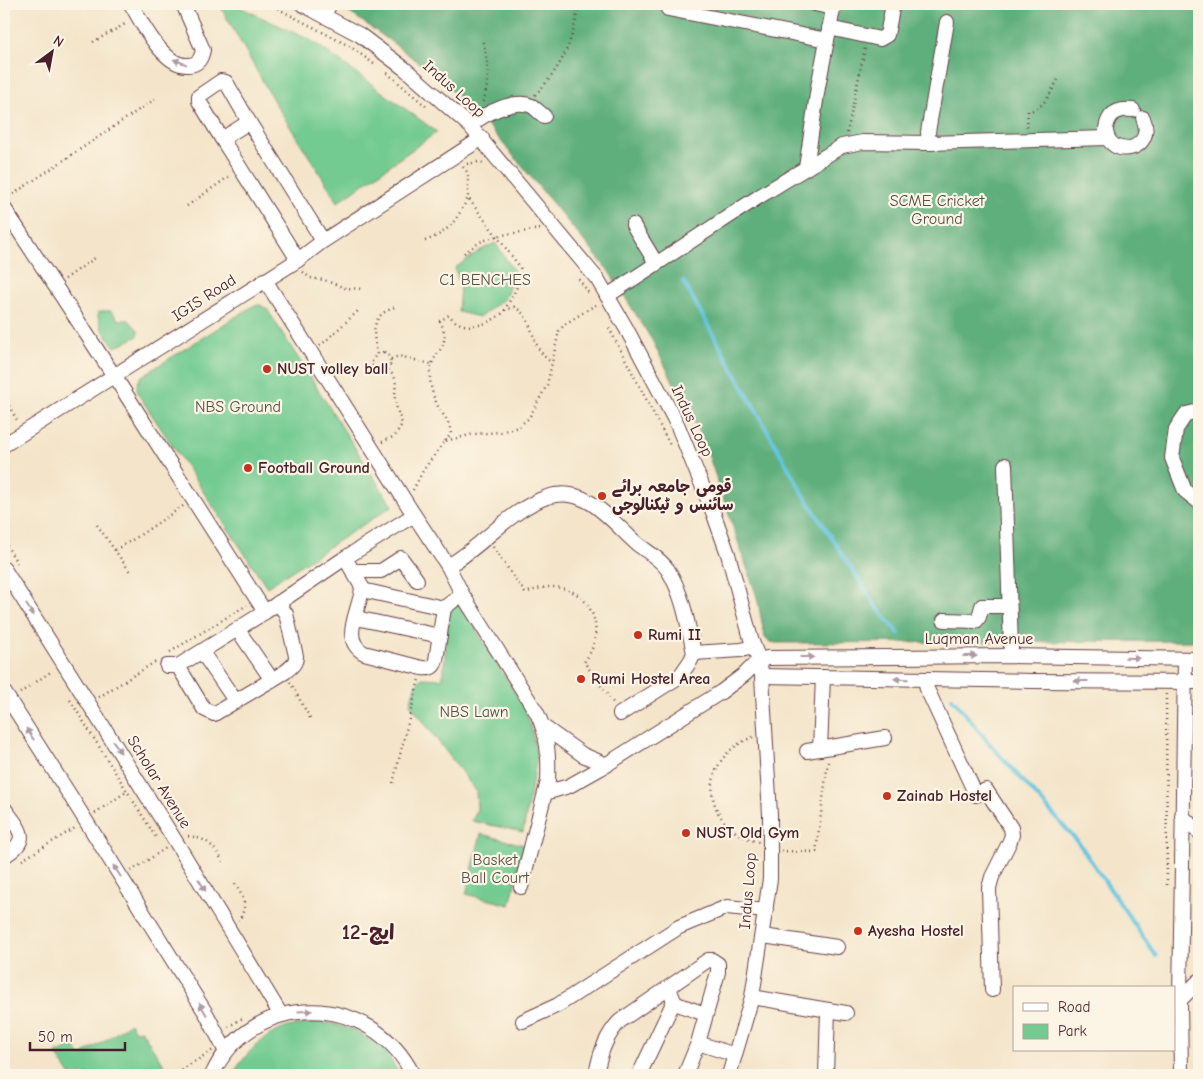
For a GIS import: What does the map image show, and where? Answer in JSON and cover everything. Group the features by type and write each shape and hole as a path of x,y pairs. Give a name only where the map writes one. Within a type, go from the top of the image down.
{"street":[{"path":"134,10 154,43 165,54 175,62 190,66 196,64 201,58 203,50 183,4"},
{"name":"Indus Loop","path":"302,4 327,9 473,123 482,138 598,280 677,424 688,450 728,554 762,676 770,814 770,879 752,997 729,1075"},
{"path":"806,168 833,6 815,4"},
{"path":"668,9 828,34 868,36 880,39 887,35 893,4"},
{"path":"928,143 928,132 947,22"},
{"path":"300,264 199,101 198,96 202,92 221,81 226,82 323,241"},
{"path":"473,123 505,106 520,103 531,106 544,116"},
{"path":"607,296 834,150 848,145 872,142 928,143 1108,138 1116,146 1127,149 1138,145 1145,135 1145,124 1138,114 1121,110 1111,116 1106,126 1108,138"},
{"path":"222,139 250,122"},
{"name":"IGIS Road","path":"4,445 265,280 300,264 323,241 482,138"},
{"path":"7,202 55,286 264,612"},
{"path":"633,224 656,263"},
{"path":"265,280 411,511 448,566 462,594 538,713 545,728 549,766 545,793 521,887"},
{"path":"1199,411 1186,414 1176,429 1172,458 1185,491 1199,502"},
{"path":"1005,465 1008,606 1011,648 1009,656"},
{"path":"448,566 488,538 517,512 549,497 566,495 589,501 604,510 631,538 655,556 667,569 678,590 694,653 692,660 680,676 620,714"},
{"path":"278,603 286,614 296,656 293,666 219,712 214,714 208,712 166,663 202,652 238,630 411,511"},
{"path":"345,558 361,584 362,590 352,638 360,651 428,669 434,664 444,608 462,594"},
{"path":"353,571 381,571 400,558 417,580"},
{"name":"Scholar Avenue","path":"4,569 176,842 281,1015"},
{"path":"362,590 444,608"},
{"path":"944,620 976,621 982,606 1008,606"},
{"path":"356,618 440,636"},
{"path":"238,630 272,680"},
{"name":"Luqman Avenue","path":"694,653 741,650 767,658 1009,656 1192,658"},
{"path":"202,652 236,702"},
{"path":"545,793 569,786 722,692 745,674 756,654"},
{"path":"1180,1075 1184,682 1192,658"},
{"path":"762,676 1199,682"},
{"path":"823,677 819,749 885,738"},
{"path":"925,679 927,689 976,795 986,790 1011,828 1010,841 992,877 990,888 992,990"},
{"path":"6,696 122,877 207,1015 224,1048"},
{"path":"545,728 583,755 607,764"},
{"path":"4,808 20,832 21,838 16,849 4,856"},
{"path":"1182,816 1199,832"},
{"path":"523,1021 558,1005 679,927 728,907 766,911"},
{"path":"762,936 837,947"},
{"path":"596,1075 605,1044 616,1025 708,960 715,961 718,964 718,972 698,1043 685,1075"},
{"path":"1180,1000 1199,981"},
{"path":"669,987 674,1001 680,1006 706,1014"},
{"path":"752,997 846,1013"},
{"path":"639,1075 674,1001"},
{"path":"826,1075 828,1010"},
{"path":"212,1075 224,1048 262,1023 281,1015 299,1011 336,1013 357,1020 388,1041 402,1058 412,1075"},
{"path":"698,1043 735,1055"}],"path":[{"path":"270,4 351,47 379,67"},
{"path":"525,104 546,84 563,60 579,4"},
{"path":"93,42 121,27 134,10"},
{"path":"854,133 847,133 868,36"},
{"path":"473,123 488,86 487,56 483,42"},
{"path":"386,72 431,111"},
{"path":"1027,131 1028,111 1034,111 1042,106 1059,78"},
{"path":"4,187 7,202 155,99"},
{"path":"463,166 471,162 486,164"},
{"path":"187,206 240,168"},
{"path":"411,511 412,491 444,441 451,434 450,425 436,403 430,383 431,364 444,344 446,336 440,321 449,315 455,323 463,325 486,324 497,319 505,312 515,292 521,272 516,260 468,198 460,213 440,236 425,241"},
{"path":"464,253 480,242 496,236 541,229 535,221"},
{"path":"55,286 95,258"},
{"path":"300,264 310,278 324,280 346,288 363,289"},
{"path":"574,274 591,296"},
{"path":"444,441 474,434 501,432 518,427 529,418 547,385 559,331 565,324 597,304 601,312"},
{"path":"378,354 374,331 377,321 382,314 396,306"},
{"path":"505,310 514,307 524,314 529,322 536,346 541,354 552,363"},
{"path":"312,354 358,312"},
{"path":"606,321 672,449"},
{"path":"388,371 381,373 371,365 372,360 378,354 384,352 391,359"},
{"path":"391,359 399,356 431,364"},
{"path":"388,371 391,359"},
{"path":"382,442 396,436 402,424 394,397 396,383 394,376 388,371"},
{"path":"4,376 9,384 4,387"},
{"path":"4,397 20,426"},
{"path":"115,550 138,537 187,503"},
{"path":"97,525 131,573"},
{"path":"488,538 525,593 553,586 566,589 578,595 586,603 592,611 596,631 594,644 584,662 620,714"},
{"path":"4,595 13,610"},
{"path":"4,612 8,602"},
{"path":"99,697 166,663 251,603"},
{"path":"6,696 64,663"},
{"path":"392,783 422,668"},
{"path":"285,672 310,718"},
{"path":"1161,690 1166,693 1167,890"},
{"path":"66,695 159,842"},
{"path":"754,746 753,737 736,745 723,757 716,768 712,792 715,805 727,826 748,840 760,843 761,837"},
{"path":"779,851 816,852 819,749"},
{"path":"20,862 86,821 127,792"},
{"path":"122,877 184,836 200,837 214,847 225,865"},
{"path":"230,930 238,924 243,914 245,903 235,884"},
{"path":"173,1075 224,1048"}],"green space":[{"path":"219,4 233,4 312,41 437,132 338,202 275,103"},
{"name":"SCME Cricket Ground","path":"336,4 1199,4 1199,641 770,642 765,638 757,597 704,442 652,340 608,270 474,111 417,62"},
{"name":"C1 BENCHES","path":"495,243 515,272 505,298 480,317 458,312 460,286 455,268 479,251"},
{"name":"NBS Ground","path":"260,305 267,309 392,506 267,587 138,394 137,389 138,382 142,376 253,306"},
{"path":"111,311 119,320 129,320 138,330 138,336 115,347 102,329 97,313"},
{"name":"NBS Lawn","path":"457,598 524,708 531,727 537,757 523,832 472,821 477,809 476,791 410,704 415,686 422,678 442,679 448,613"},
{"name":"Basket Ball Court","path":"481,834 524,845 510,905 466,894"},
{"path":"320,1022 354,1030 383,1048 400,1075 232,1075 249,1053 270,1035 288,1027"},
{"path":"130,1023 135,1031 141,1030 164,1065 149,1075 70,1075 56,1054 74,1046 80,1056"}],"waterway":[{"path":"683,281 802,492 875,605 899,634"},
{"path":"952,698 989,743 1078,842 1156,956"}],"place":[{"name":"NUST volley ball","path":"267,369"},
{"name":"Football Ground","path":"248,468"},
{"name":"قومی جامعہ برائے سائنس و ٹیکنالوجی","path":"602,496"},
{"name":"Rumi II","path":"638,635"},
{"name":"Rumi Hostel Area","path":"581,679"},
{"name":"Zainab Hostel","path":"887,796"},
{"name":"NUST Old Gym","path":"686,833"},
{"name":"Ayesha Hostel","path":"858,931"}],"district":[{"name":"ایچ-12","path":"368,932"}]}
